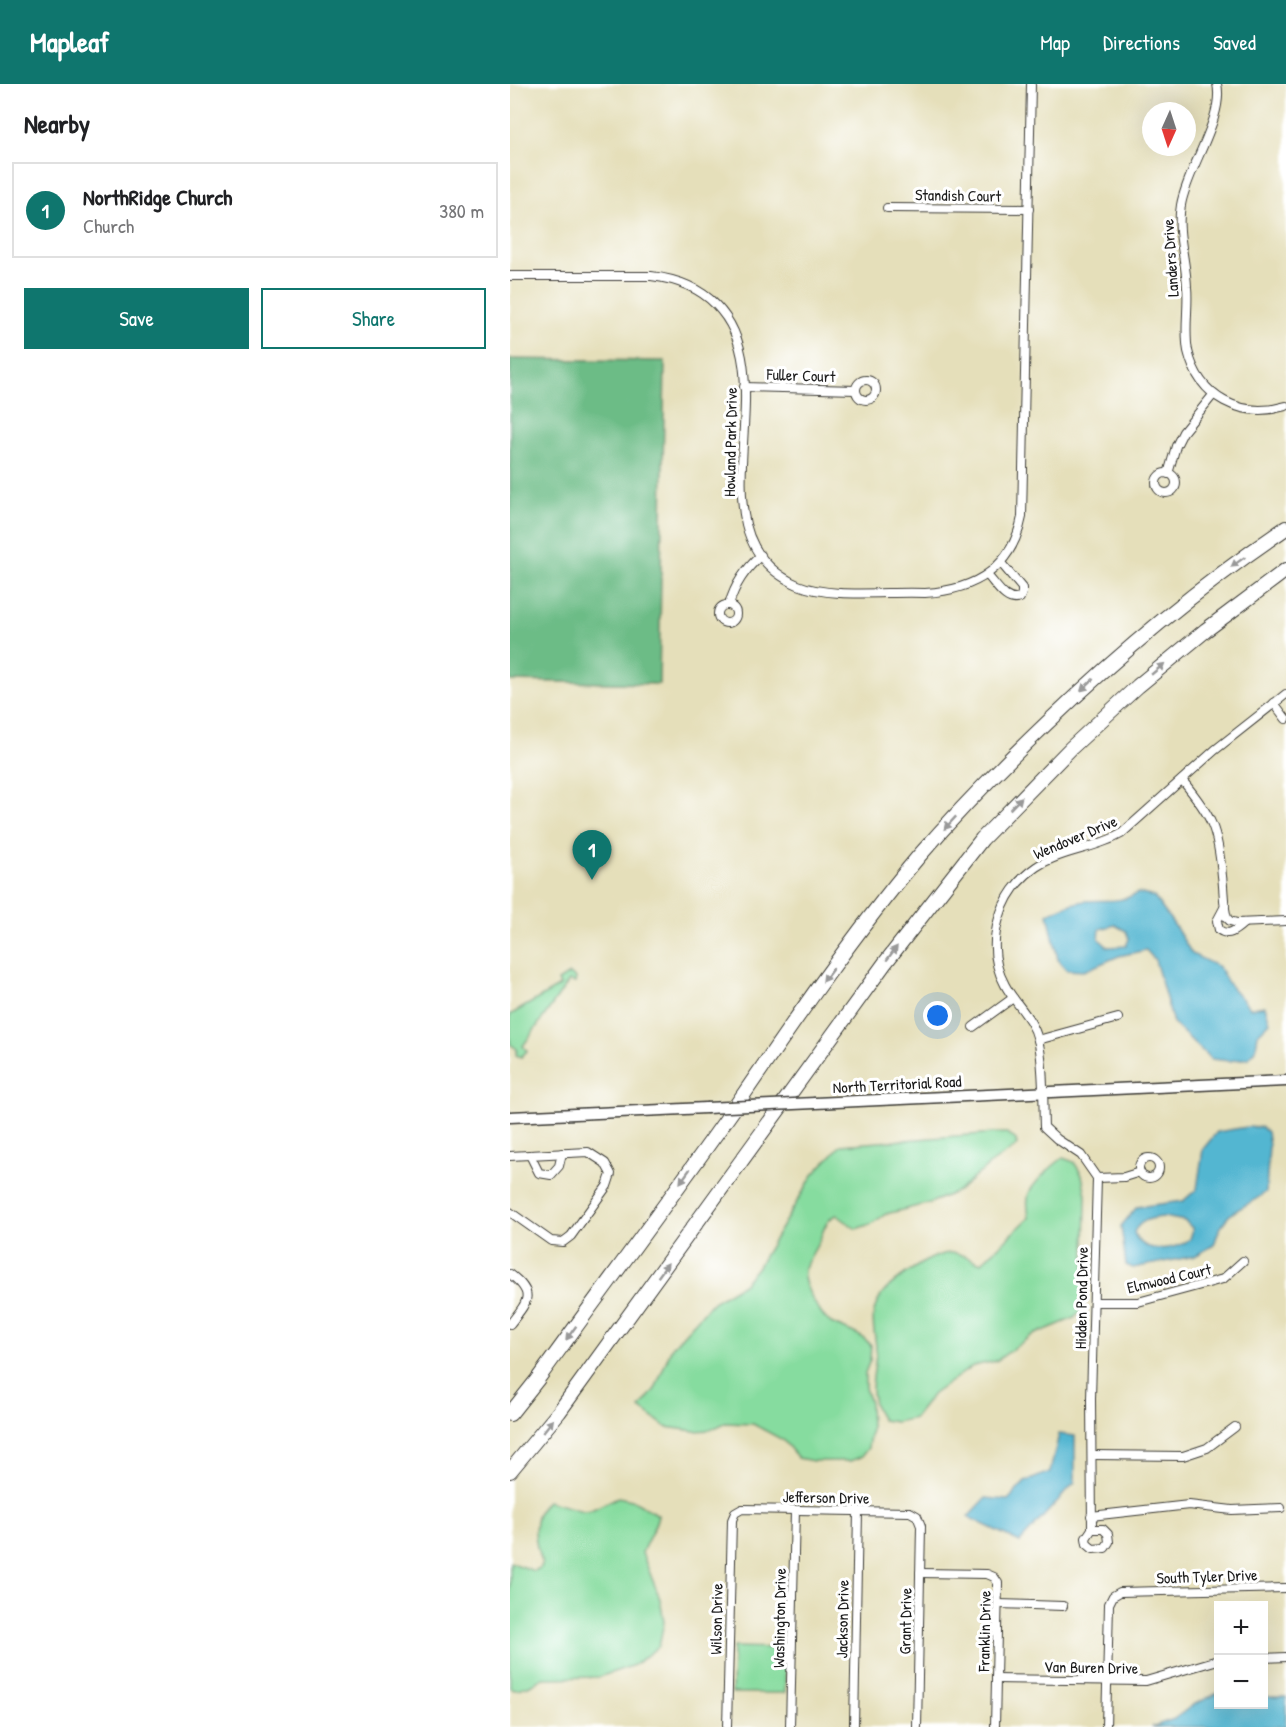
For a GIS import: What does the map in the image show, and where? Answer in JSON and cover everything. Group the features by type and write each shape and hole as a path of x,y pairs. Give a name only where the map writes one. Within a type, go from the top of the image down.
{"highway":[{"path":"510,1414 726,1119 770,1054 880,905 920,855 1013,756 1089,683 1185,601 1286,528"},
{"path":"510,1471 559,1412 885,963 982,839 1071,748 1138,686 1206,630 1286,570"}],"main road":[{"name":"North Territorial Road","path":"510,1117 1286,1081"}],"street":[{"name":"Howland Park Drive","path":"510,276 651,276 689,286 714,303 736,333 744,360 742,507 748,533 761,555 774,569 790,580 807,588 825,592 941,592 967,586 987,575 1001,563 1016,538 1023,509 1031,84"},
{"name":"Landers Drive","path":"1213,395 1199,378 1188,348 1187,286 1179,230 1180,208 1185,185 1216,112 1217,84"},
{"name":"Standish Court","path":"887,208 1029,209"},
{"name":"Fuller Court","path":"744,387 856,390"},
{"path":"1168,474 1176,446 1183,432 1213,395 1253,411 1269,411 1286,406"},
{"path":"729,605 741,576 761,555"},
{"path":"987,575 1008,598 1013,600 1020,598 1022,588 1001,563"},
{"name":"Wendover Drive","path":"1042,1092 1038,1040 1030,1020 1013,998 999,970 995,940 998,918 1016,885 1030,871 1045,862 1121,834 1286,694"},
{"path":"1274,703 1286,718"},
{"path":"1182,780 1204,806 1214,827 1221,860 1226,914 1230,921 1244,923 1286,921"},
{"path":"1225,906 1217,921 1219,930 1224,933 1232,932 1244,923"},
{"path":"973,1028 1013,998"},
{"path":"1038,1040 1118,1018"},
{"path":"1042,1092 1044,1126 1057,1139 1082,1155 1097,1178 1124,1177 1140,1172"},
{"path":"530,1155 539,1173 551,1174 559,1166 561,1153"},
{"path":"510,1156 592,1153 608,1166 611,1174 607,1186 571,1236 563,1242 551,1241 510,1212"},
{"name":"Hidden Pond Drive","path":"1092,1528 1091,1399 1097,1178"},
{"name":"Elmwood Court","path":"1094,1302 1138,1302 1223,1279 1243,1261"},
{"path":"510,1274 525,1287 527,1295 524,1306 510,1324"},
{"path":"1093,1455 1184,1456 1207,1448 1235,1427"},
{"path":"1091,1516 1189,1505 1232,1510 1281,1508"},
{"name":"Jefferson Drive","path":"735,1513 742,1509 910,1512 917,1516"},
{"name":"Washington Drive","path":"790,1727 795,1510"},
{"name":"Jackson Drive","path":"854,1727 858,1511"},
{"name":"Wilson Drive","path":"727,1727 732,1520 735,1513"},
{"name":"Grant Drive","path":"917,1516 921,1526 917,1727"},
{"name":"Franklin Drive","path":"920,1573 991,1575 998,1583 995,1727"},
{"name":"South Tyler Drive","path":"1108,1681 1109,1604 1116,1594 1286,1588"},
{"path":"998,1604 1062,1606"},
{"path":"1268,1658 1286,1657"},
{"name":"Van Buren Drive","path":"996,1679 1153,1680 1214,1661"},
{"path":"1106,1727 1108,1681"}],"green space":[{"path":"510,359 665,361 659,684 510,681"},
{"path":"569,974 576,978 575,983 569,981 523,1046 527,1051 521,1057 516,1055 517,1049 510,1044 510,1015 560,986 558,981"},
{"path":"1007,1133 1016,1140 1017,1146 989,1165 958,1191 930,1203 886,1214 871,1224 856,1229 837,1215 829,1220 805,1267 805,1283 822,1314 831,1323 858,1335 871,1345 870,1360 865,1373 865,1388 870,1403 871,1429 868,1448 861,1457 850,1461 813,1461 798,1458 783,1440 753,1424 725,1423 710,1430 694,1431 666,1427 640,1408 655,1389 672,1347 713,1302 743,1284 757,1268 813,1175 841,1145"},
{"path":"1063,1158 1074,1162 1082,1175 1086,1195 1084,1309 1074,1318 1031,1336 996,1361 973,1366 933,1394 914,1418 896,1422 882,1420 873,1401 872,1393 876,1359 873,1317 881,1296 906,1274 943,1254 959,1254 981,1263 1029,1218 1027,1202 1031,1189 1049,1169"},
{"path":"618,1497 632,1500 658,1515 642,1553 660,1599 664,1622 659,1646 634,1665 599,1677 543,1678 528,1686 510,1688 510,1562 534,1571 542,1565 535,1532 538,1515 547,1501 583,1511 591,1510"},
{"path":"733,1647 786,1648 785,1693 732,1693"}],"water":[{"path":"1138,893 1154,897 1192,954 1219,967 1228,983 1250,1008 1265,1006 1270,1022 1258,1034 1256,1048 1249,1058 1229,1061 1211,1059 1173,1023 1155,960 1146,950 1119,956 1084,971 1067,970 1058,960 1048,914 1080,902 1118,900","holes":["1115,925 1126,931 1129,939 1126,946 1108,947 1099,939 1100,929"]},
{"path":"1261,1127 1267,1132 1269,1146 1266,1192 1228,1216 1214,1245 1195,1256 1133,1268 1126,1265 1121,1226 1137,1207 1183,1201 1197,1189 1203,1149 1217,1132","holes":["1164,1217 1185,1221 1193,1229 1190,1239 1168,1248 1159,1249 1144,1244 1134,1232 1143,1222 1155,1218"]},
{"path":"1059,1434 1075,1436 1075,1482 1020,1542 968,1517 986,1498 1008,1500 1025,1482 1050,1472"},
{"path":"1214,1695 1214,1709 1268,1709 1268,1697 1286,1697 1286,1727 1151,1727 1174,1719 1193,1705"}],"place":[{"name":"NorthRidge Church","path":"592,880"}]}
